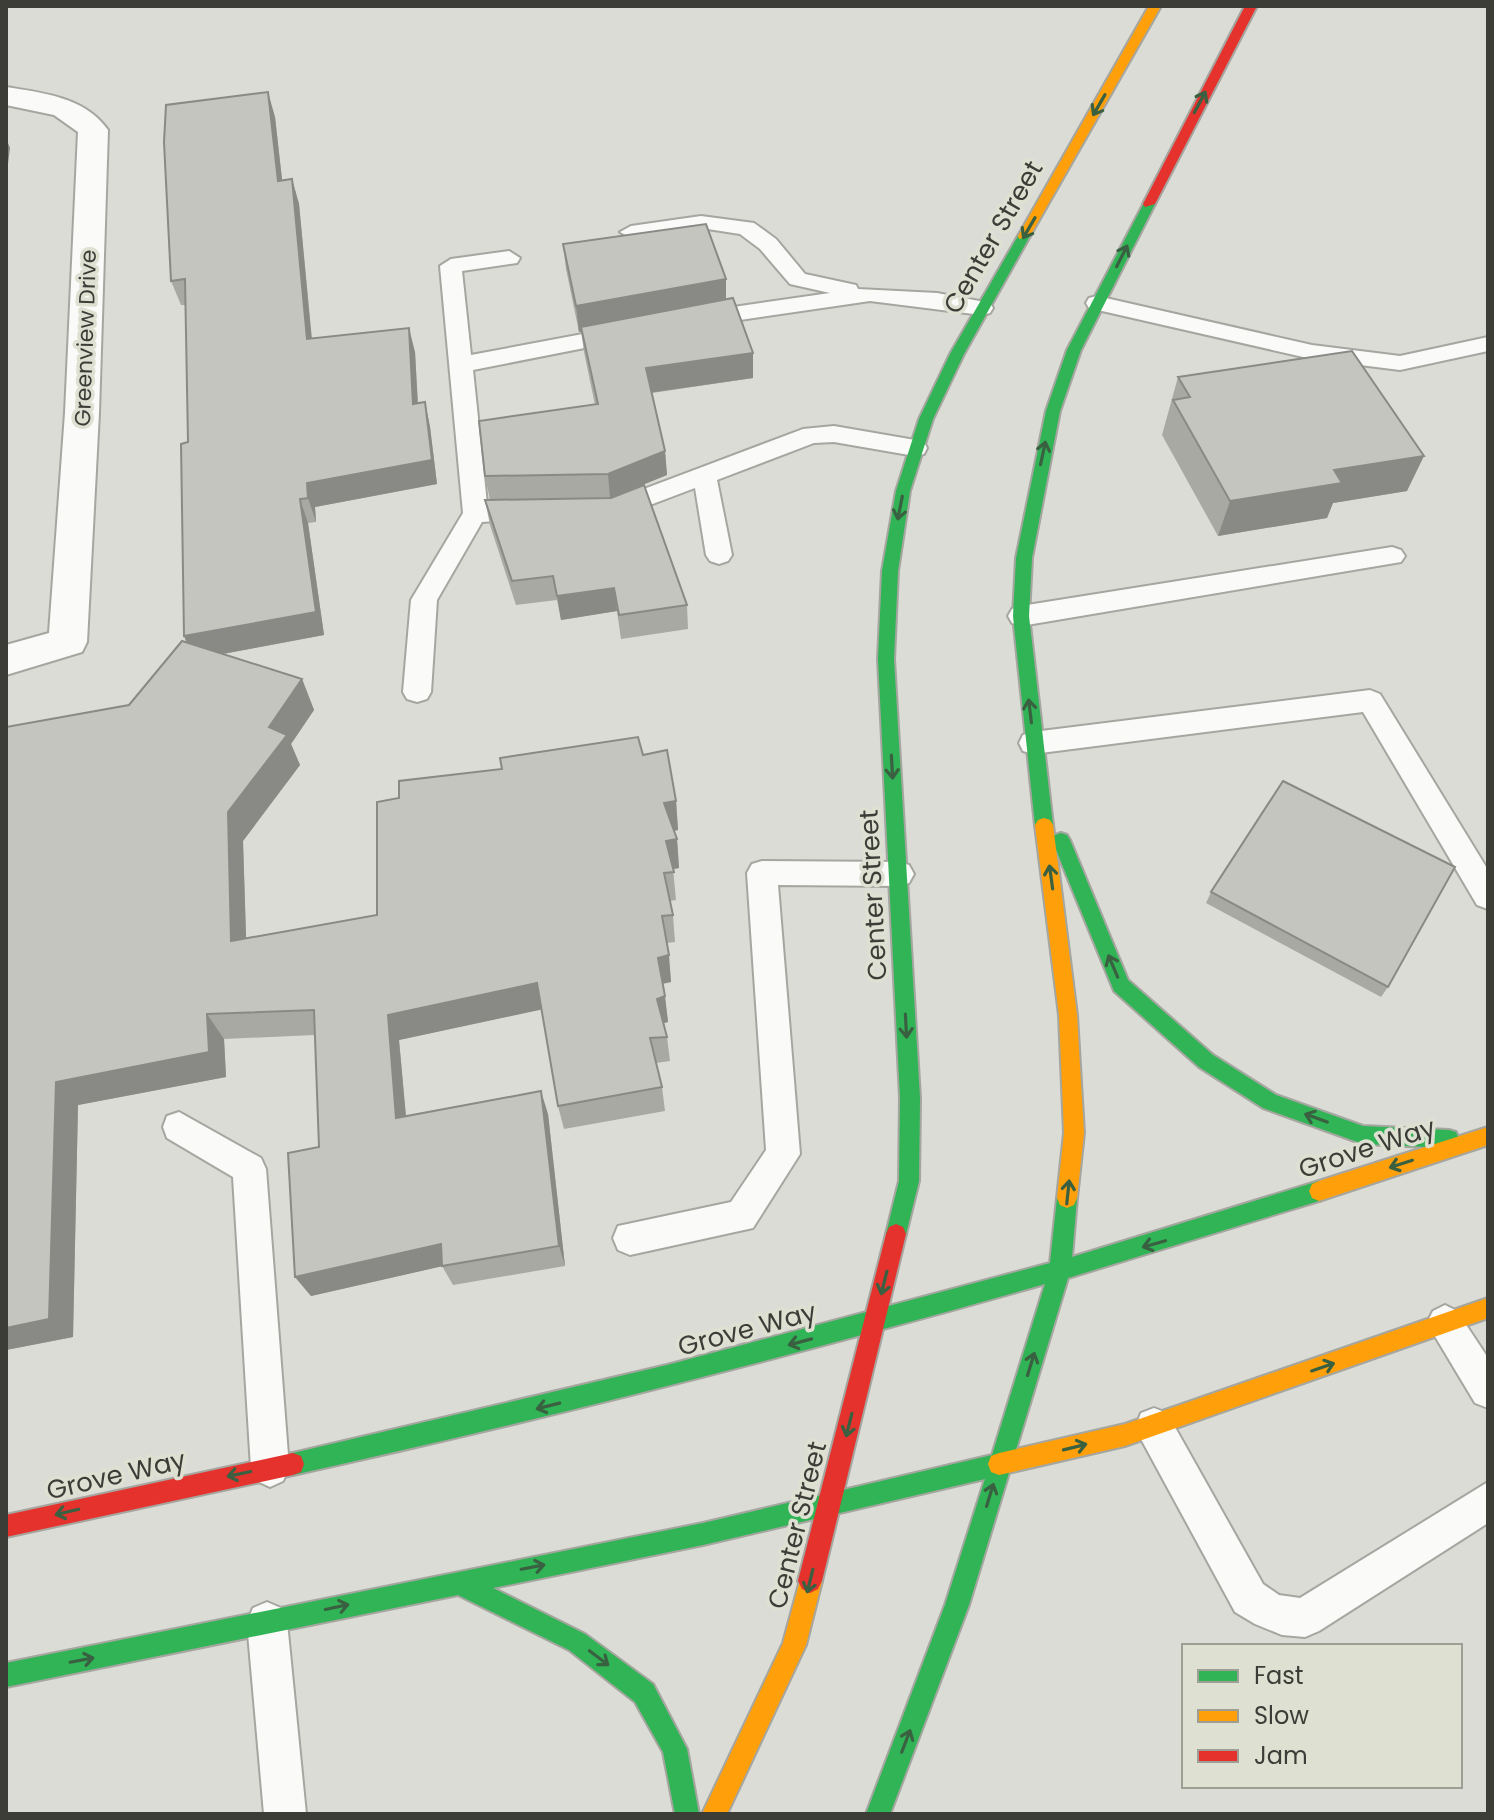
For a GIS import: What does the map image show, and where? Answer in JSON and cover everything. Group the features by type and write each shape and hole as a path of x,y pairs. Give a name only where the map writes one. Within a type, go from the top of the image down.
{"main road":[{"name":"Center Street","path":"714,1814 794,1645 909,1181 911,1157 899,874 886,659 895,531 915,448 941,387 982,308 1155,6"},
{"path":"878,1814 943,1646 1060,1269 1074,1133 1072,1080 1068,1015 1033,743 1021,616 1024,558 1044,447 1063,376 1097,303 1251,6"},
{"path":"1039,789 1121,985 1206,1061 1270,1102 1363,1135 1482,1138"},
{"name":"Grove Way","path":"6,1526 471,1425 875,1322 1161,1243 1482,1138"},
{"path":"6,1675 703,1534 1000,1465 1154,1426 1488,1308"},
{"path":"456,1582 577,1642 644,1693 675,1749 687,1814"}],"street":[{"name":"Greenview Drive","path":"6,96 65,108 81,116 93,130 82,413 68,642 6,660"}],"lane":[{"path":"631,232 701,222 746,228 768,244 798,279 870,294 924,298 982,308"},
{"path":"417,692 424,600 475,513 451,266 509,258"},
{"path":"679,323 870,294"},
{"path":"1097,303 1312,352 1400,363 1488,344"},
{"path":"459,365 648,329"},
{"path":"582,511 613,510 811,435 834,434 915,448"},
{"path":"704,473 719,555"},
{"path":"475,513 551,511"},
{"path":"1021,616 1392,556"},
{"path":"1033,743 1370,701 1488,896"},
{"path":"630,1238 741,1216 783,1154 762,873 899,874"},
{"path":"179,1127 249,1169 270,1468"},
{"path":"1445,1323 1488,1390"},
{"path":"1154,1426 1249,1598 1286,1619 1305,1617 1488,1501"},
{"path":"267,1622 285,1814"}],"building":[{"path":"268,92 278,181 292,179 307,339 409,328 413,404 425,402 432,460 307,483 308,498 300,499 316,612 184,636 181,444 188,442 185,279 171,281 164,142 166,105"},
{"path":"706,224 726,279 576,306 563,244"},
{"path":"733,298 753,353 646,368 665,451 608,474 485,476 479,421 598,404 581,327"},
{"path":"1352,351 1424,456 1334,470 1342,483 1230,501 1173,400 1190,397 1178,377"},
{"path":"644,485 687,605 619,615 614,588 557,596 553,576 512,581 485,500 611,498"},
{"path":"182,641 302,679 269,727 287,735 228,812 231,941 377,915 377,802 399,798 399,781 502,769 500,758 638,737 643,755 667,750 676,801 664,803 677,839 666,841 674,872 664,873 673,915 662,916 669,955 658,958 665,996 657,999 667,1037 650,1038 662,1087 558,1106 537,983 388,1015 396,1118 541,1091 559,1246 442,1266 441,1244 295,1277 288,1153 319,1147 314,1010 207,1014 209,1052 56,1082 49,1319 6,1328 6,727 129,705"},
{"path":"1283,781 1455,867 1388,987 1211,892"}],"traffic: fast":[{"path":"1044,825 1021,616 1024,558 1053,411 1074,350 1149,204"},
{"path":"896,1234 909,1181 910,1098 886,659 890,571 903,491 926,419 957,354 1024,236"},
{"path":"1061,840 1121,985 1206,1061 1270,1102 1363,1135 1449,1139"},
{"path":"293,1464 518,1413 816,1337 1105,1257 1319,1191"},
{"path":"878,1814 957,1605 1060,1269 1067,1198"},
{"path":"6,1675 703,1534 999,1464"},
{"path":"456,1582 577,1642 644,1693 675,1749 687,1814"}],"traffic: slow":[{"path":"1024,236 1155,6"},
{"path":"1044,825 1068,1015 1074,1133 1067,1198"},
{"path":"1319,1191 1488,1136"},
{"path":"999,1464 1125,1435 1488,1308"},
{"path":"714,1814 794,1645 810,1581"}],"traffic: jam":[{"path":"1149,204 1251,6"},
{"path":"810,1581 896,1234"},
{"path":"6,1526 293,1464"}]}
